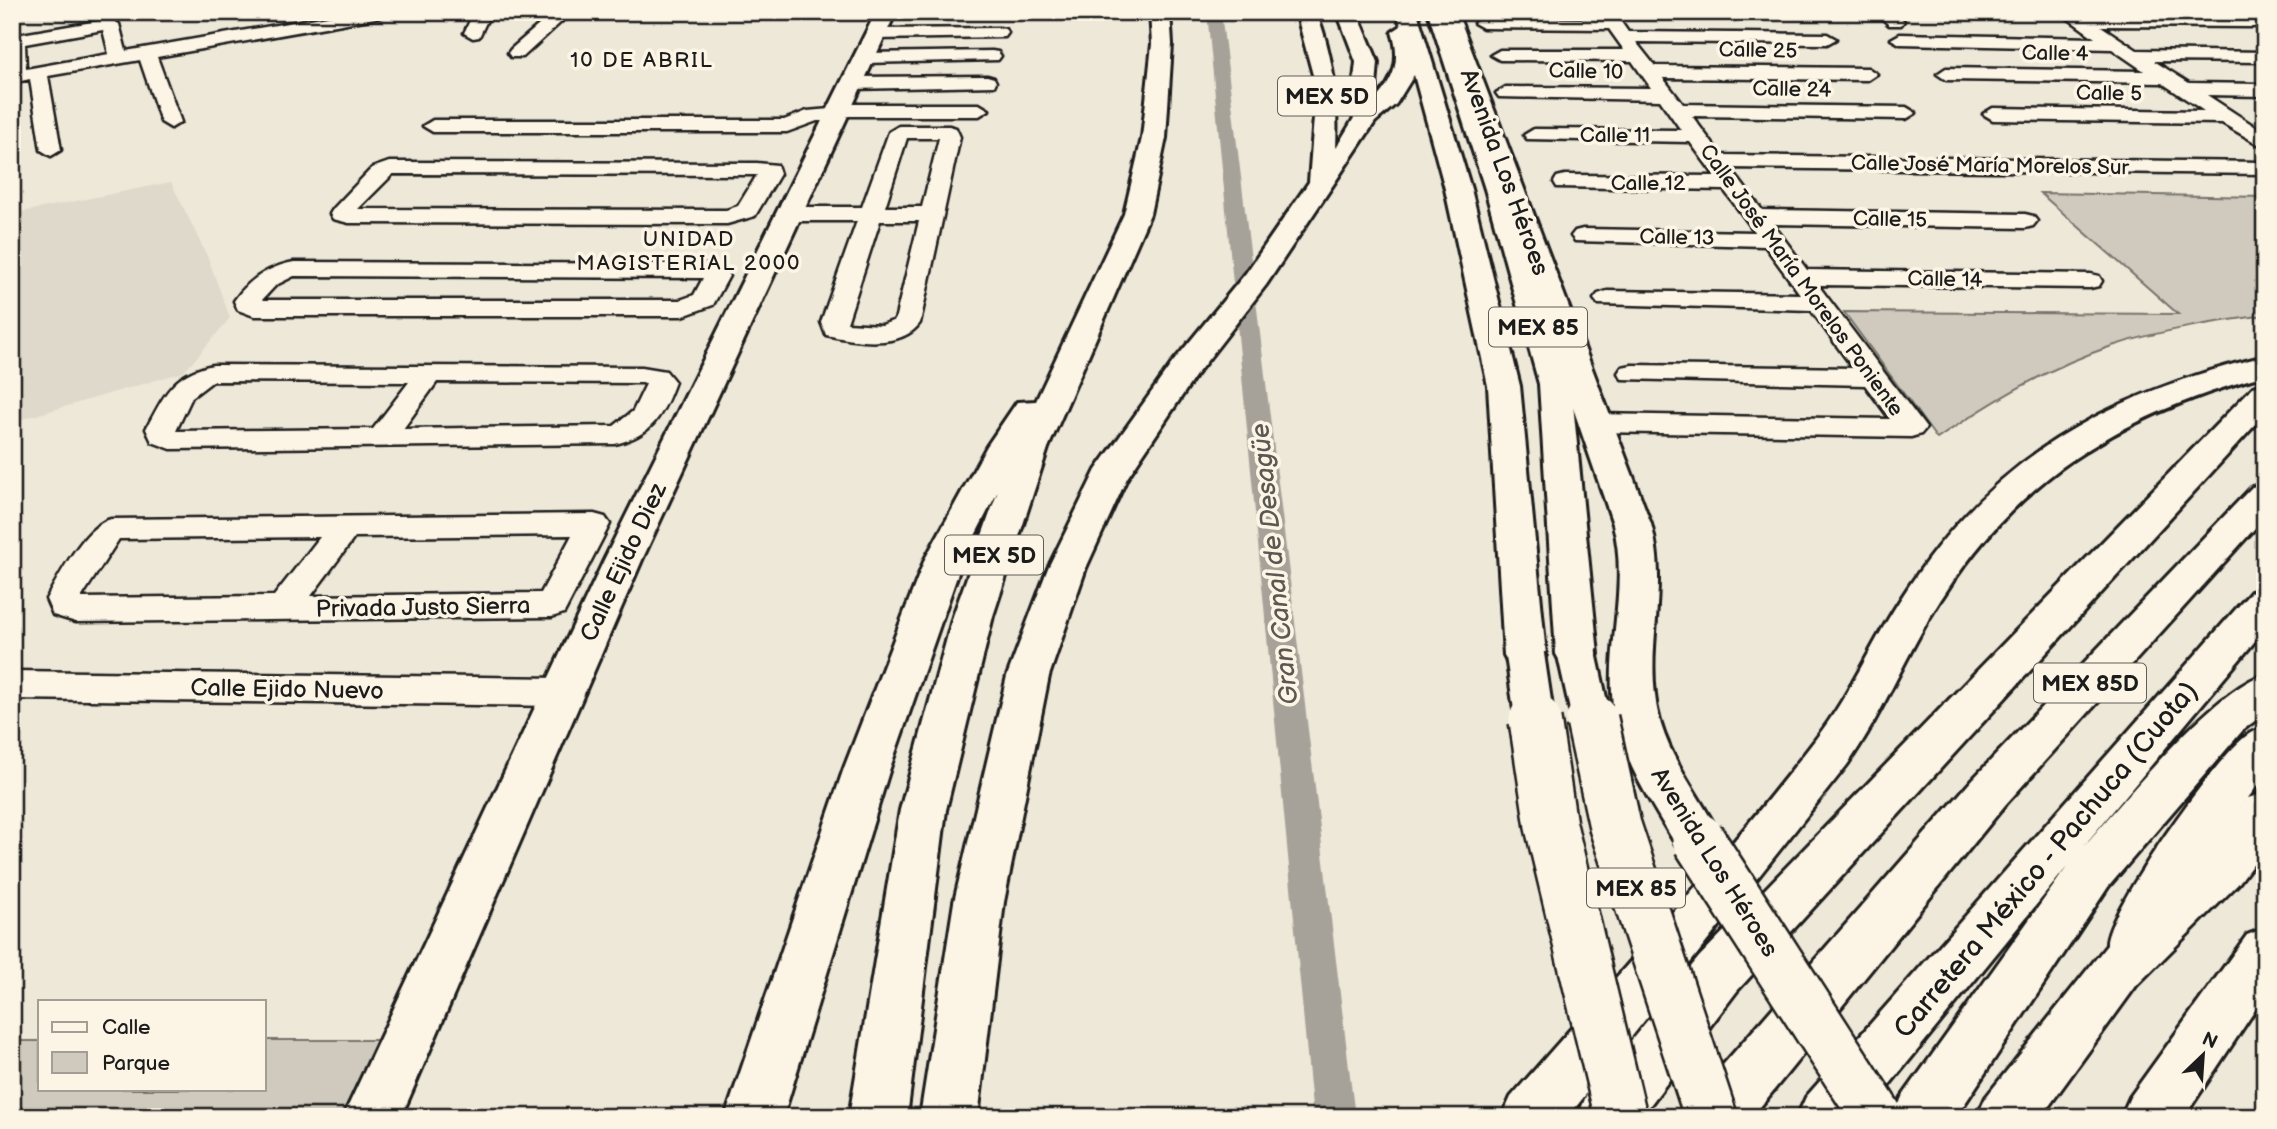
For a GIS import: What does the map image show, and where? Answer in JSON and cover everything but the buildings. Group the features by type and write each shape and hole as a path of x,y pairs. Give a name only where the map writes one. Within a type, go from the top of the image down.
{"main road":[{"name":"MEX 5D","path":"950,1102 979,902 1028,676 1067,568 1109,478 1184,369 1293,226 1322,182 1328,117 1327,85 1306,12"},
{"path":"1347,12 1367,62 1363,98 1366,118"},
{"path":"1322,182 1349,149 1366,118 1385,105 1406,70 1409,53 1396,12"},
{"name":"MEX 85","path":"1407,12 1458,189 1504,386 1525,655 1551,826 1621,1117"},
{"name":"MEX 85","path":"1452,17 1498,189 1555,384 1577,654 1615,826 1713,1117"},
{"name":"Avenida Los Héroes","path":"1452,17 1639,550 1633,695 1650,760 1877,1117"},
{"name":"MEX 5D","path":"878,1117 923,810 973,616 1031,448 1136,214 1154,138 1155,23"},
{"name":"Calle Ejido Diez","path":"372,1117 562,692 697,402 755,286 783,198 852,75"},
{"path":"754,1117 867,768 944,559 1004,446 1091,313"},
{"path":"1531,1117 1833,751 1914,609 1988,509 2053,455 2103,423 2181,389 2260,376"},
{"path":"1605,1117 1718,974 2260,376"},
{"name":"MEX 85D","path":"1713,1117 1989,792 2265,495"},
{"name":"Carretera México - Pachuca (Cuota)","path":"1826,1117 2265,602"},
{"path":"1922,1117 2091,872 2228,718 2265,690"},
{"path":"2117,969 2173,860 2231,783 2265,746"},
{"path":"2006,1117 2117,969 2221,869 2265,812"},
{"path":"2150,1117 2265,951"}],"street":[{"path":"119,58 110,24 16,40 15,76 119,58 147,53 296,19 381,12"},
{"path":"473,33 483,12"},
{"path":"517,53 565,12"},
{"path":"2073,16 2253,22"},
{"path":"2073,16 2265,142"},
{"path":"1452,17 1614,24 1826,39"},
{"name":"Calle José María Morelos Poniente","path":"1594,423 1911,428 1614,24"},
{"path":"1893,24 2123,49 2265,57"},
{"path":"147,53 171,122"},
{"name":"Calle 25","path":"1500,55 1868,74"},
{"path":"852,75 993,57"},
{"path":"778,105 792,105 852,75 993,57"},
{"path":"456,106 433,126 787,126 852,75 993,57"},
{"path":"38,72 51,150"},
{"name":"Calle 4","path":"1946,74 2164,76"},
{"path":"852,75 979,110"},
{"path":"2183,89 2265,90"},
{"name":"Calle 10","path":"1506,93 1671,102"},
{"name":"Calle 24","path":"1671,102 1906,113"},
{"path":"607,127 625,105"},
{"name":"Calle 5","path":"1993,114 2225,117"},
{"path":"899,132 949,132 934,214 907,323 902,329 873,333 835,329 834,322 869,214 899,132"},
{"name":"Calle 11","path":"1534,135 1696,136"},
{"name":"Calle José María Morelos Sur","path":"1714,161 2265,168"},
{"path":"783,198 769,170 389,168 380,173 341,214 727,218 783,198 869,214 934,214"},
{"path":"516,217 558,168"},
{"name":"Calle 12","path":"1565,182 1731,183"},
{"name":"Calle 15","path":"1755,217 2025,221"},
{"name":"Calle 13","path":"1583,236 1771,239"},
{"path":"294,269 702,271 713,272 717,276 713,285 704,300 683,308 254,308 247,302 269,277 279,271 294,269"},
{"path":"477,308 503,272"},
{"name":"Calle 14","path":"1800,278 2090,281"},
{"path":"713,285 755,286"},
{"path":"1607,299 1818,302"},
{"path":"1632,373 1873,377"},
{"path":"382,436 429,374"},
{"path":"197,375 642,375 656,377 661,382 654,401 639,424 628,433 171,440 162,436 161,429 187,381 197,375"},
{"path":"654,401 697,402"},
{"name":"Privada Justo Sierra","path":"594,524 578,560 552,606 76,610 65,607 63,599 100,540 111,529 594,524"},
{"name":"Privada Justo Sierra","path":"283,609 345,527"},
{"path":"578,560 623,560"},
{"name":"Calle Ejido Nuevo","path":"12,685 562,692"}],"shaded area":[{"path":"171,182 208,258 230,318 184,372 12,422 12,214"}],"green space":[{"path":"2040,193 2265,197 2265,315 2168,331 2089,354 2022,386 1937,439 1844,312 2178,314"},
{"path":"266,1040 401,1040 366,1117 12,1117 12,1041 38,1041 38,1090 266,1090"}],"waterway":[{"name":"Gran Canal de Desagüe","path":"1214,12 1334,1117"}],"district":[{"name":"10 DE ABRIL","path":"642,60"},
{"name":"UNIDAD MAGISTERIAL 2000","path":"689,251"}]}
